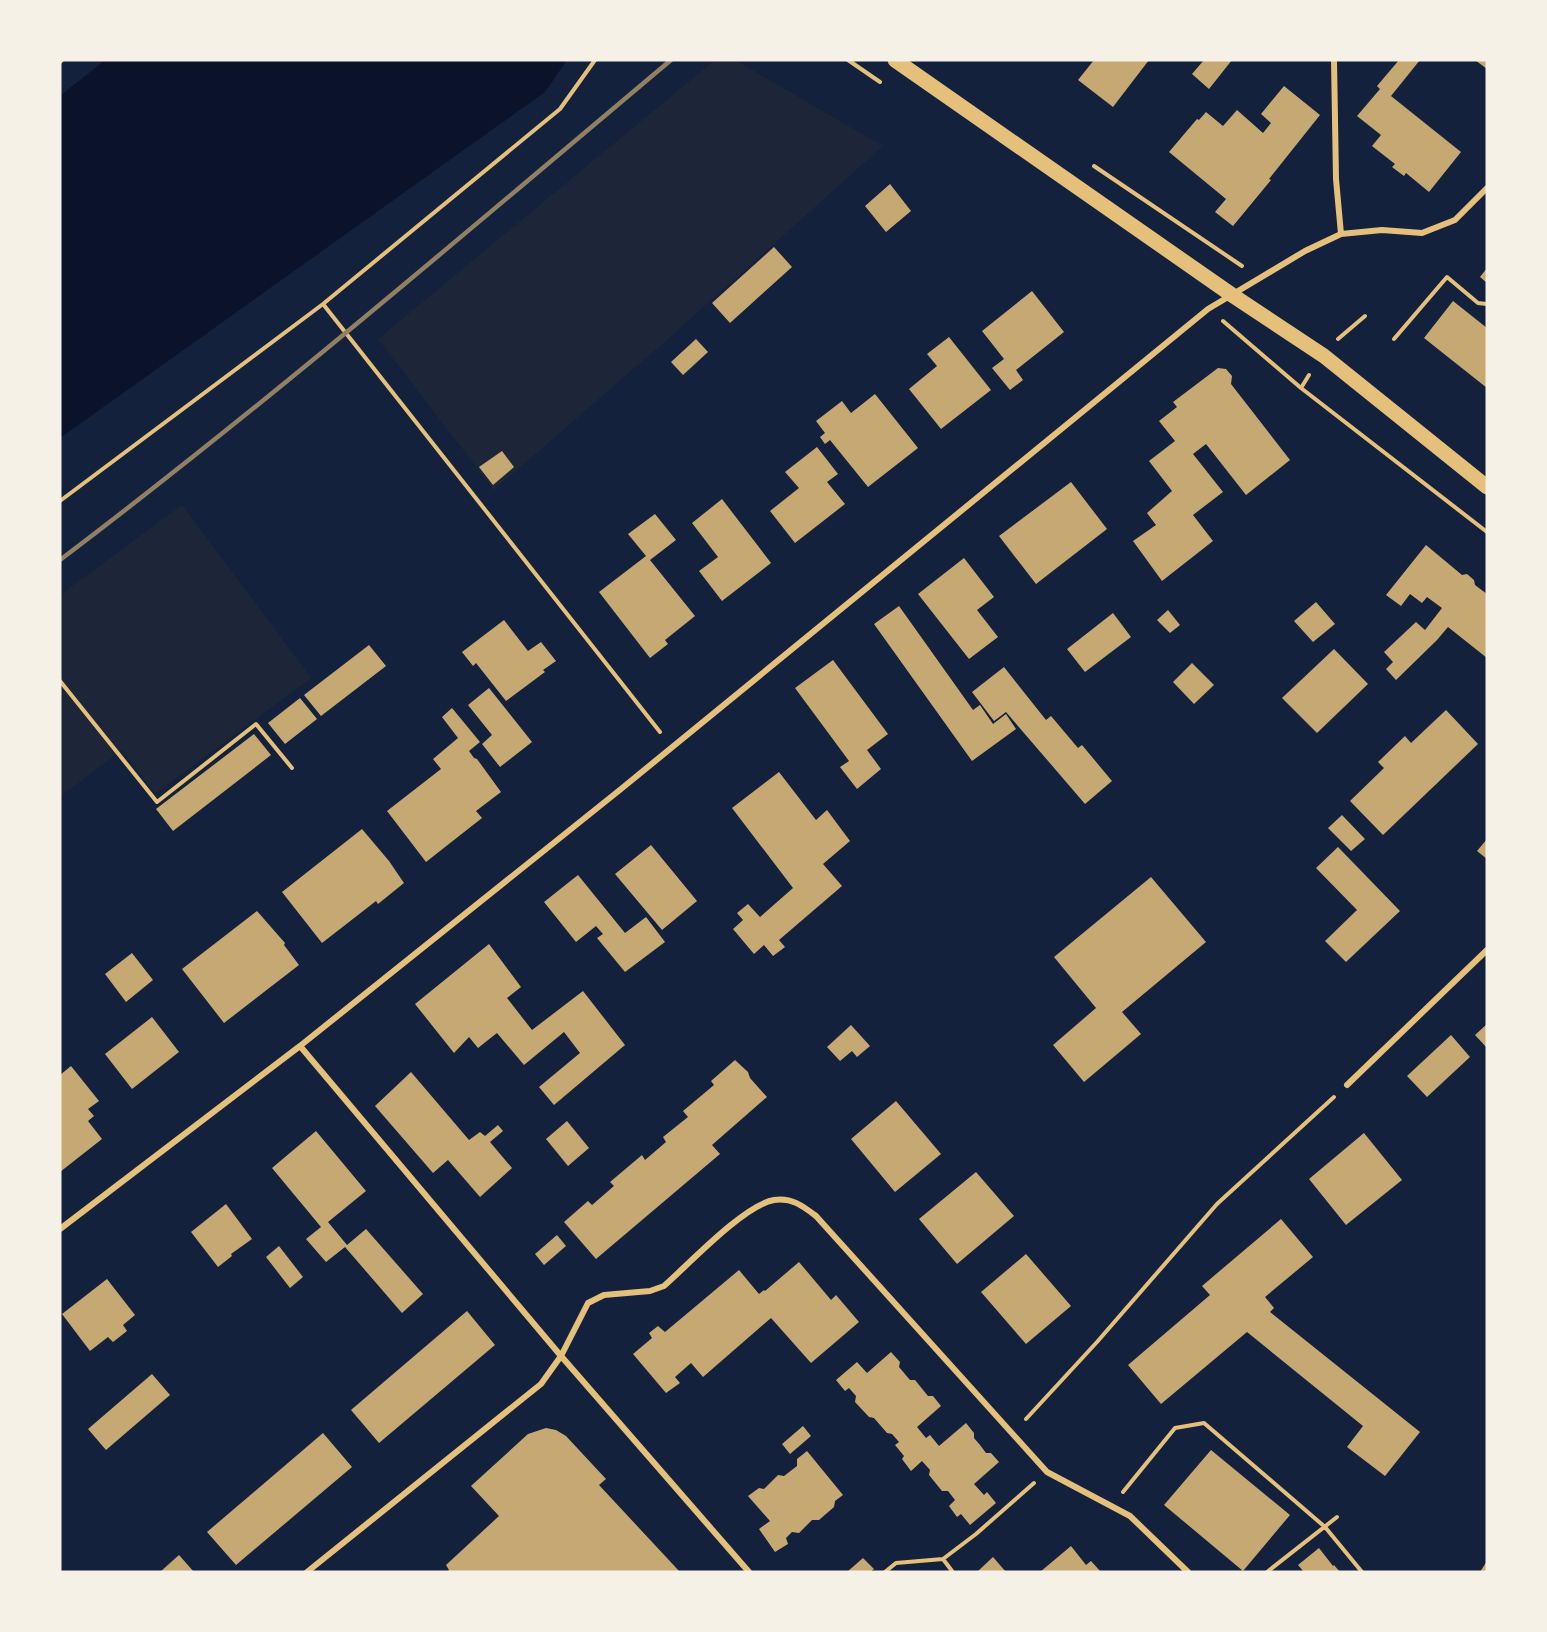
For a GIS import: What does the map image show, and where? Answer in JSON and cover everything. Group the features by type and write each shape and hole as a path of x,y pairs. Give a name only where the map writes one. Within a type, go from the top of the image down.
{"main road":[{"path":"895,60 1232,295 1324,356 1487,487"}],"street":[{"path":"1334,60 1336,178 1341,234"},
{"path":"60,1229 300,1046 673,747 1208,309 1305,251 1341,234 1382,230 1422,233 1455,220 1487,189"},
{"path":"1347,1085 1487,950"},
{"path":"300,1046 561,1356 749,1572"},
{"path":"307,1572 540,1384 561,1356 588,1303 604,1295 650,1291 664,1286 747,1211 774,1200 799,1202 816,1216 1011,1435 1047,1472 1130,1516 1188,1572"}],"path":[{"path":"60,501 323,304 560,109 595,60"},
{"path":"848,60 887,87"},
{"path":"1094,165 1260,278"},
{"path":"1394,339 1447,277 1478,303 1487,304"},
{"path":"323,304 630,696 673,747"},
{"path":"1208,309 1300,388 1487,532"},
{"path":"60,681 158,802 256,724 292,768"},
{"path":"1011,1435 1097,1342 1217,1204 1347,1085"},
{"path":"1111,1506 1175,1428 1204,1423 1325,1527 1362,1572"},
{"path":"885,1572 896,1563 943,1559 976,1534 1047,1472"},
{"path":"1267,1572 1337,1517"},
{"path":"943,1559 952,1571"}],"shaded area":[{"path":"105,60 567,60 545,92 60,438 60,96"},
{"path":"715,60 735,60 883,146 669,338 494,490 378,339"},
{"path":"182,505 311,678 155,794 122,750 60,797 60,595"}],"building":[{"path":"1094,60 1149,60 1113,107 1078,80"},
{"path":"1204,60 1232,60 1209,89 1192,74"},
{"path":"1399,60 1420,60 1391,96 1461,152 1429,192 1406,173 1404,176 1392,167 1395,164 1372,146 1381,135 1357,116 1380,89 1377,86"},
{"path":"1475,60 1487,60 1487,69"},
{"path":"1284,86 1320,115 1233,226 1215,212 1226,199 1169,152 1197,119 1199,120 1206,112 1223,126 1237,110 1263,133 1271,123 1261,114"},
{"path":"890,184 911,211 886,232 865,206"},
{"path":"774,247 792,267 730,323 712,303"},
{"path":"1487,268 1487,283 1480,277"},
{"path":"1032,291 1064,332 1016,370 1023,380 1010,390 992,368 1004,359 982,331"},
{"path":"1453,301 1487,328 1487,388 1424,338"},
{"path":"949,337 991,390 941,429 909,389 937,366 927,354"},
{"path":"696,339 708,352 683,375 671,362"},
{"path":"1218,368 1226,369 1232,376 1231,384 1290,460 1246,495 1206,444 1193,454 1223,492 1193,515 1213,541 1162,581 1133,541 1156,525 1147,513 1172,491 1149,461 1175,441 1159,421 1177,407 1173,402"},
{"path":"875,394 918,448 868,487 830,440 825,444 820,437 825,433 816,421 842,401 851,413"},
{"path":"817,447 838,474 827,482 845,504 795,543 770,511 799,488 785,472"},
{"path":"502,451 514,467 493,485 479,467"},
{"path":"1071,482 1107,529 1036,584 999,536"},
{"path":"722,499 771,563 722,601 699,571 718,557 692,523"},
{"path":"655,514 676,540 650,560 695,616 665,640 668,644 650,658 599,592 646,556 628,534"},
{"path":"1426,545 1462,575 1467,574 1474,580 1475,585 1487,594 1487,658 1448,627 1396,680 1386,669 1393,662 1384,652 1416,622 1425,630 1442,608 1427,597 1422,603 1410,594 1401,606 1386,595"},
{"path":"964,558 994,597 977,610 998,637 969,659 918,594"},
{"path":"1316,602 1335,624 1313,642 1294,621"},
{"path":"899,606 973,710 980,705 993,724 1006,714 1016,729 972,761 874,624"},
{"path":"1168,610 1180,625 1170,633 1157,620"},
{"path":"1113,613 1131,637 1085,672 1067,649"},
{"path":"504,620 528,651 541,642 556,661 506,701 476,663 473,666 462,652"},
{"path":"369,645 386,666 321,716 304,695"},
{"path":"1334,649 1368,684 1317,733 1282,698"},
{"path":"833,660 888,734 867,750 881,769 857,789 840,767 849,761 795,688"},
{"path":"1192,663 1214,685 1194,704 1173,682"},
{"path":"1004,667 1046,720 1051,716 1078,748 1082,745 1112,781 1085,804 1006,712 994,721 972,692"},
{"path":"489,688 532,742 500,767 482,744 492,735 468,705"},
{"path":"300,698 317,719 285,744 268,723"},
{"path":"452,708 480,742 469,751 501,792 476,811 482,818 426,862 387,811 441,769 433,759 458,738 442,717"},
{"path":"1446,710 1478,744 1383,835 1350,801 1384,768 1378,762 1405,736 1411,743"},
{"path":"254,734 271,755 173,831 156,809"},
{"path":"779,772 816,820 827,810 850,841 823,864 842,886 779,940 785,947 773,956 764,945 754,954 733,929 743,920 737,913 748,904 760,917 793,888 732,808"},
{"path":"1342,815 1365,839 1351,851 1328,828"},
{"path":"362,829 404,883 378,904 376,901 322,943 282,892"},
{"path":"1487,839 1487,859 1477,851"},
{"path":"651,845 697,901 662,930 615,874"},
{"path":"1338,847 1400,911 1346,962 1325,941 1357,910 1316,868"},
{"path":"578,875 625,933 646,917 665,942 625,972 597,938 603,934 596,926 576,942 544,902"},
{"path":"1151,877 1206,942 1122,1012 1141,1034 1084,1082 1053,1045 1096,1008 1054,957"},
{"path":"257,911 285,943 284,945 299,965 224,1023 182,969"},
{"path":"489,944 521,987 507,998 532,1030 583,991 625,1045 554,1105 539,1087 580,1053 564,1032 524,1065 497,1033 478,1048 469,1037 454,1053 415,1004"},
{"path":"132,953 153,980 126,1002 105,974"},
{"path":"152,1017 179,1052 132,1089 105,1054"},
{"path":"1487,1024 1487,1048 1475,1035"},
{"path":"851,1025 870,1046 857,1057 852,1051 840,1061 827,1047"},
{"path":"1451,1035 1470,1057 1427,1097 1407,1076"},
{"path":"735,1060 748,1072 750,1078 767,1097 712,1145 720,1154 596,1259 564,1222 588,1201 592,1205 614,1186 610,1182 642,1155 645,1160 666,1142 663,1137 688,1117 683,1111 714,1085 711,1081"},
{"path":"71,1066 99,1101 88,1109 94,1116 88,1121 102,1139 60,1172 60,1075"},
{"path":"411,1072 469,1140 480,1132 485,1136 498,1125 503,1131 490,1142 512,1168 480,1197 448,1160 433,1173 375,1106"},
{"path":"896,1101 941,1154 895,1192 851,1139"},
{"path":"567,1121 589,1148 568,1166 546,1139"},
{"path":"316,1131 366,1191 328,1222 347,1245 366,1229 423,1294 402,1313 345,1247 326,1262 306,1239 321,1227 272,1168"},
{"path":"1364,1133 1402,1180 1346,1225 1309,1179"},
{"path":"976,1172 1014,1216 957,1264 919,1219"},
{"path":"226,1204 252,1239 218,1267 191,1232"},
{"path":"1281,1219 1313,1257 1265,1297 1274,1308 1270,1312 1420,1432 1385,1476 1347,1447 1363,1426 1247,1332 1161,1404 1128,1365 1210,1295 1202,1286"},
{"path":"557,1235 566,1246 544,1265 535,1254"},
{"path":"279,1246 303,1277 290,1288 266,1257"},
{"path":"1026,1254 1071,1306 1026,1344 981,1292"},
{"path":"799,1262 831,1300 836,1295 859,1322 811,1363 771,1318 703,1377 691,1363 675,1377 680,1383 666,1393 633,1354 652,1338 649,1333 658,1326 665,1332 739,1270 759,1294"},
{"path":"107,1279 135,1315 123,1325 127,1331 113,1342 108,1337 90,1351 62,1314"},
{"path":"467,1311 495,1345 379,1443 351,1410"},
{"path":"891,1352 900,1362 899,1367 910,1380 915,1380 928,1396 933,1396 941,1406 917,1427 926,1438 930,1435 939,1446 966,1423 986,1453 991,1453 999,1462 974,1484 984,1495 987,1492 996,1503 970,1525 961,1514 957,1517 949,1506 955,1500 948,1491 942,1491 929,1475 930,1470 922,1461 911,1471 902,1459 904,1456 895,1445 899,1442 855,1402 856,1396 849,1388 845,1391 836,1380 857,1362 867,1373"},
{"path":"152,1374 170,1395 106,1450 88,1429"},
{"path":"803,1426 811,1436 790,1454 782,1444"},
{"path":"546,1428 556,1430 566,1436 606,1479 599,1485 680,1572 447,1572 449,1570 446,1565 499,1516 471,1486 528,1434"},
{"path":"323,1433 352,1467 236,1565 207,1532"},
{"path":"1211,1450 1290,1515 1243,1571 1164,1505"},
{"path":"807,1451 843,1495 835,1501 834,1507 819,1520 812,1520 799,1533 792,1532 786,1538 788,1544 775,1552 759,1529 770,1521 748,1496 759,1488 764,1489 778,1475 784,1476 797,1466 797,1459"},
{"path":"1071,1546 1086,1565 1091,1561 1101,1572 1040,1572"},
{"path":"1319,1548 1340,1572 1304,1572 1298,1565"},
{"path":"179,1555 194,1572 160,1572"},
{"path":"993,1557 1006,1572 977,1572"},
{"path":"863,1558 874,1569 870,1572 847,1572"},
{"path":"1487,1561 1487,1572 1480,1572"}],"railway":[{"path":"60,560 293,376 671,60"}]}
